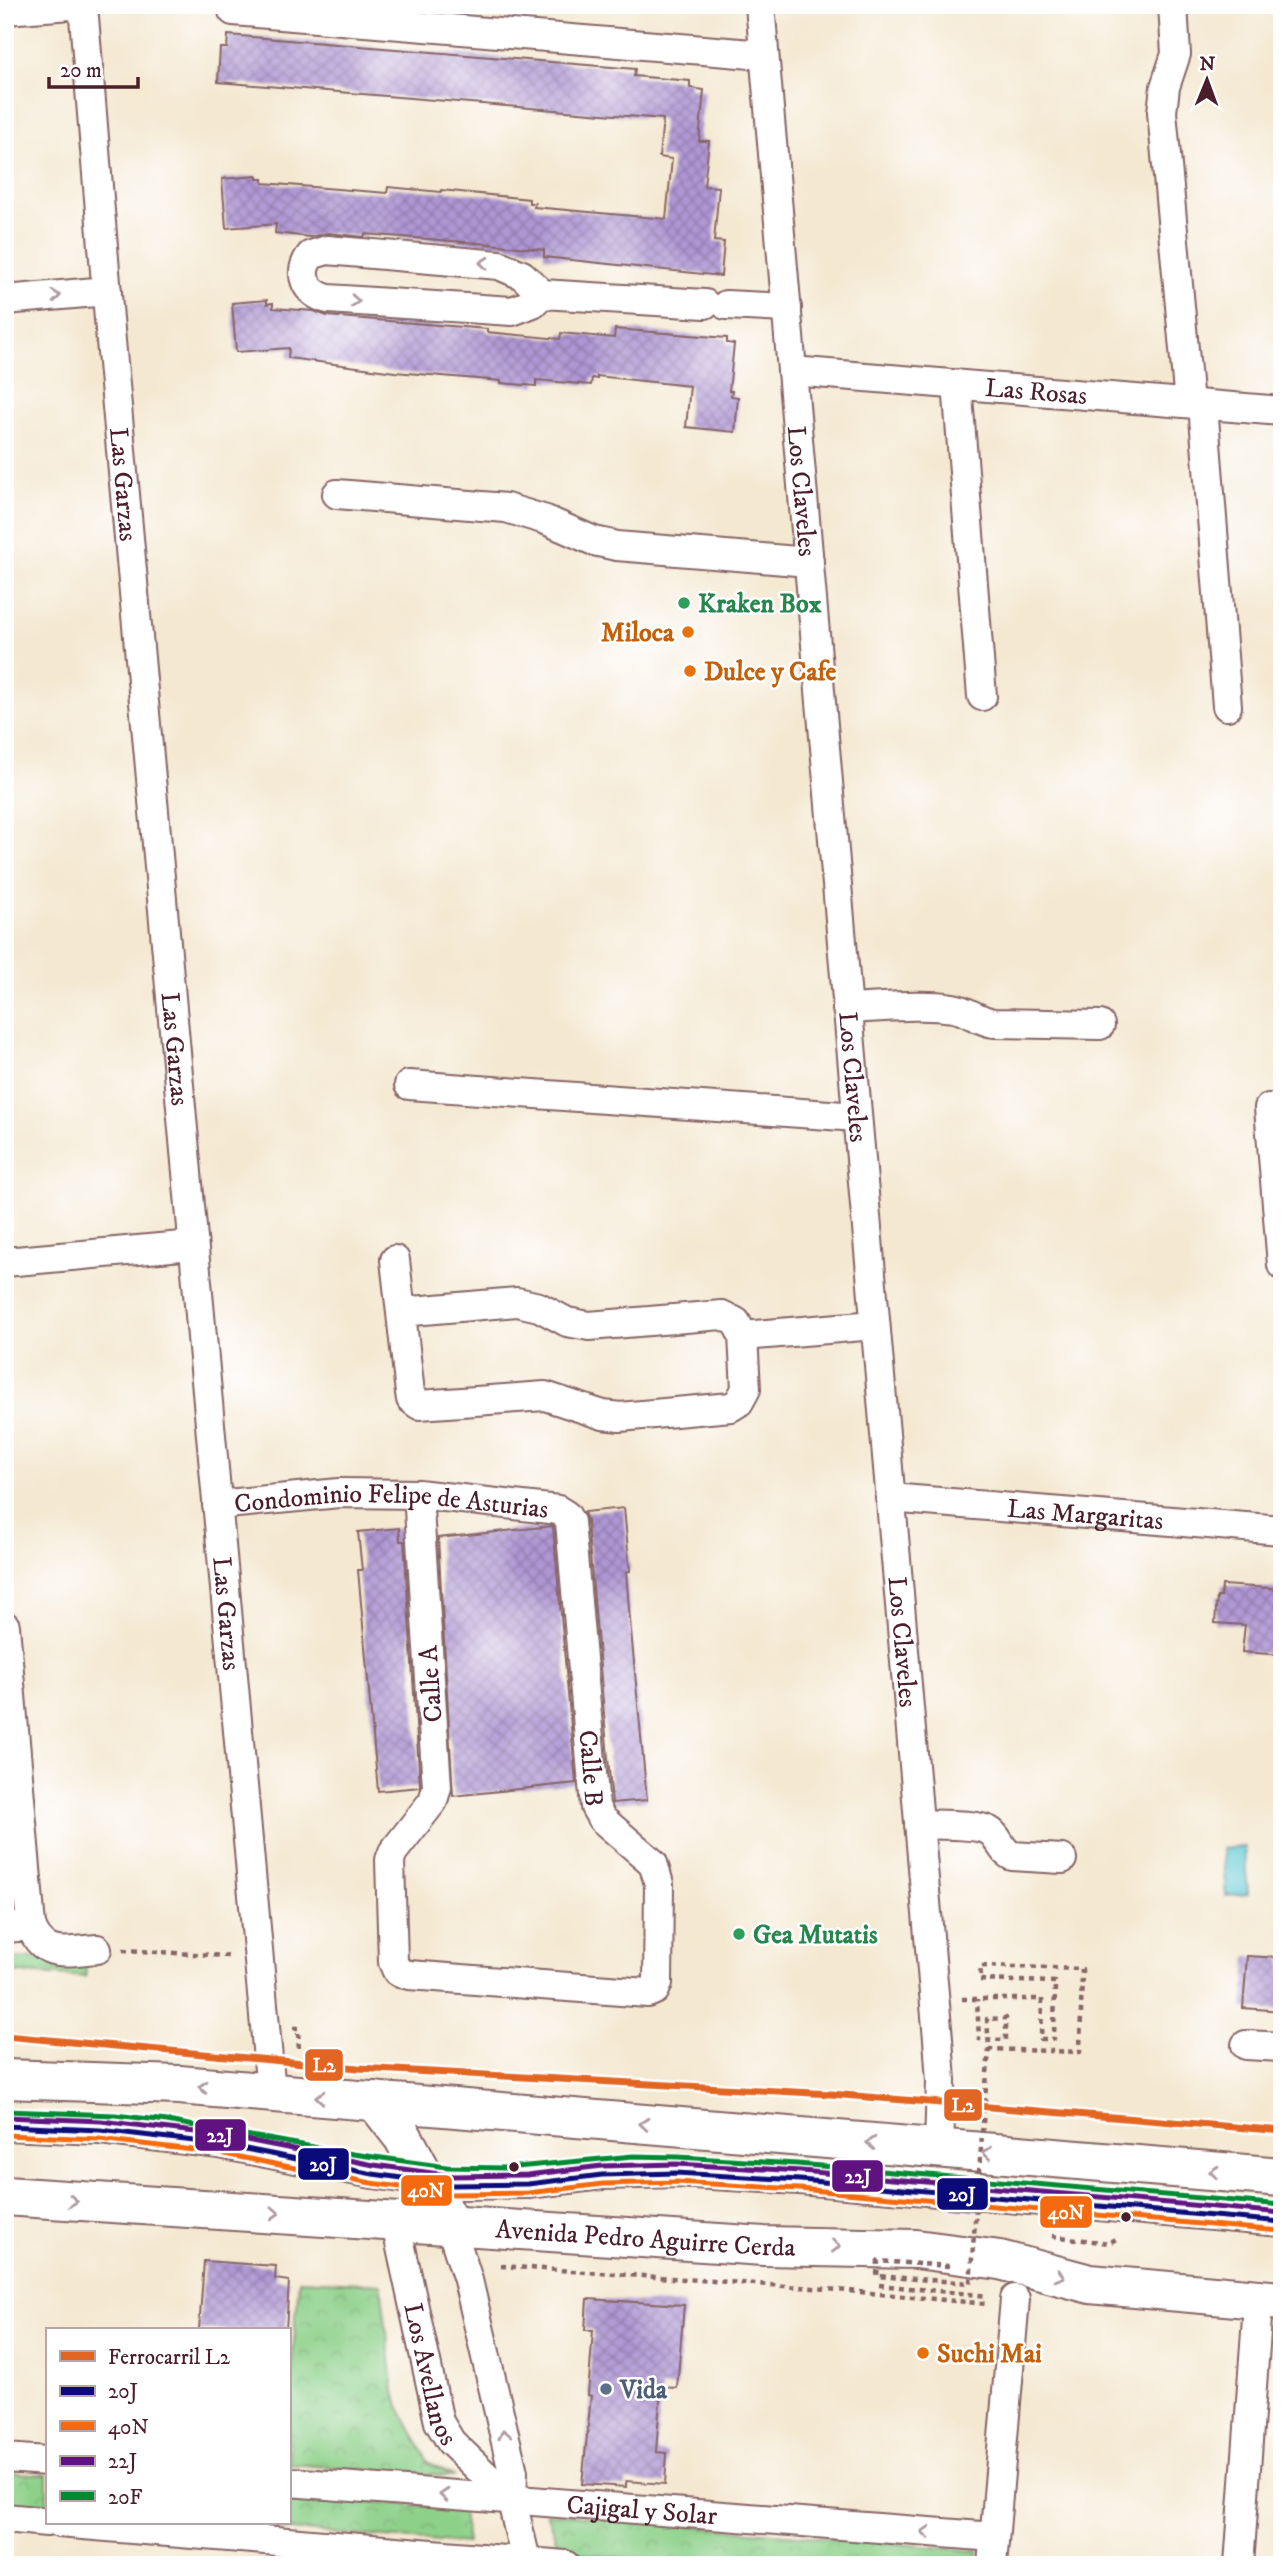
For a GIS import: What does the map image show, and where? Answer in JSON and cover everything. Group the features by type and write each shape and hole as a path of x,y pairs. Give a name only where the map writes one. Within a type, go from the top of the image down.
{"highway":[{"path":"5,2079 179,2085 271,2092 1282,2177"},
{"path":"375,2101 403,2137 450,2224"},
{"name":"Avenida Pedro Aguirre Cerda","path":"5,2196 764,2246 930,2250 1000,2260 1090,2284 1269,2309"}],"street":[{"path":"5,10 71,5"},
{"name":"Las Garzas","path":"83,5 271,2092"},
{"name":"Los Claveles","path":"760,5 941,2081 939,2149"},
{"path":"1173,5 1176,54 1165,87 1162,113 1227,706"},
{"path":"233,10 764,55"},
{"path":"542,294 533,303 512,311 328,299 311,291 303,278 303,271 311,254 327,250 499,265 522,275 542,294 787,308"},
{"path":"5,300 107,291"},
{"name":"Las Rosas","path":"792,370 1282,411"},
{"path":"957,384 982,696"},
{"path":"337,494 506,508 546,520 594,541 617,546 809,562"},
{"path":"847,1009 945,1007 994,1023 1100,1026"},
{"path":"409,1085 857,1117"},
{"path":"1269,1108 1282,1265"},
{"path":"5,1262 193,1245"},
{"path":"395,1260 410,1394 414,1403 419,1405 545,1396 603,1415 620,1417 731,1407 739,1402 746,1389 743,1336 736,1322 722,1315 589,1326 567,1322 539,1307 517,1302 401,1312"},
{"path":"743,1336 875,1325"},
{"name":"Condominio Felipe de Asturias","path":"217,1505 340,1493 418,1494 558,1510 566,1515"},
{"name":"Calle A","path":"418,1494 437,1787 433,1801 390,1860 393,1962 397,1971 409,1975 648,1993"},
{"name":"Las Margaritas","path":"890,1498 1282,1530"},
{"name":"Calle B","path":"566,1515 570,1522 596,1807 602,1819 653,1864 659,1884 658,1983 655,1990 648,1993"},
{"path":"5,1626 18,1927 50,1951 97,1950"},
{"path":"919,1824 983,1828 993,1834 1005,1853 1012,1856 1062,1859"},
{"path":"1246,2045 1282,2047"},
{"path":"5,2111 104,2114 167,2120 424,2173 447,2167 506,2168 633,2155 690,2157 1282,2205"},
{"path":"5,2126 100,2130 424,2173 528,2184 602,2175 676,2173 800,2180 1282,2222"},
{"name":"Los Avellanos","path":"395,2220 439,2422 451,2442 513,2501"},
{"name":"Los Avellanos","path":"450,2224 463,2262 513,2472 513,2501 526,2563"},
{"path":"993,2551 1014,2302"},
{"path":"1239,2565 1269,2309"},
{"path":"5,2458 46,2462"},
{"name":"Cajigal y Solar","path":"290,2482 513,2501 993,2551"},
{"path":"5,2518 46,2522"},
{"path":"71,2524 565,2565"}],"path":[{"path":"97,1950 227,1954"},
{"path":"958,1999 1042,1999 1041,2039 1054,2039 1055,1982 981,1980 981,1966 1082,1969 1080,2052 989,2049"},
{"path":"949,2266 878,2262 877,2276 970,2283 989,2049 988,2039 988,2029 987,2019 1006,2018 1006,2039 993,2039 979,2039 977,1999"},
{"path":"463,2262 1014,2302"}],"green space":[{"path":"85,1955 86,1977 5,1972 5,1956 8,1959"},
{"path":"299,2280 381,2284 393,2385 399,2406 428,2462 454,2476 290,2464 290,2391"},
{"path":"5,2472 46,2475 46,2512 5,2509"},
{"path":"290,2495 461,2509 467,2543 208,2524 290,2524"},
{"path":"546,2513 978,2551 977,2565 714,2565 561,2552"}],"water":[{"path":"1244,1847 1248,1894 1226,1896 1222,1849"}],"building":[{"path":"228,35 635,69 634,76 690,81 690,88 704,90 699,141 709,141 704,186 719,187 714,241 724,242 721,276 544,257 544,250 490,244 365,234 364,237 328,233 310,237 275,233 276,224 226,228 222,179 257,176 257,179 263,179 263,183 387,193 388,187 441,190 529,199 529,203 535,203 534,207 666,219 672,159 659,157 663,119 218,82 220,48 227,48"},
{"path":"267,300 267,304 273,303 273,308 314,311 327,316 487,329 487,332 560,339 561,333 614,338 615,329 727,338 727,343 734,344 729,391 732,391 731,396 738,397 735,432 686,427 690,386 597,376 597,379 592,378 591,385 536,380 536,386 288,358 289,348 236,352 232,303"},
{"path":"624,1508 630,1571 626,1572 647,1800 612,1803 587,1521 584,1512"},
{"path":"553,1526 576,1783 453,1796 438,1538"},
{"path":"399,1528 400,1541 404,1541 420,1787 378,1791 358,1570 362,1570 358,1532"},
{"path":"1222,1585 1282,1589 1282,1655 1242,1652 1245,1625 1215,1623 1217,1597 1221,1597"},
{"path":"1247,1956 1282,1958 1282,2011 1243,2008"},
{"path":"204,2261 276,2266 275,2279 289,2281 286,2328 199,2328"},
{"path":"587,2299 684,2305 677,2388 661,2387 656,2452 667,2453 665,2484 626,2481 626,2487 582,2484 591,2396 588,2395 593,2330 585,2330"}],"rail line":[{"name":"L2","path":"5,2036 358,2068 831,2094 1282,2131"}],"transit line":[{"name":"20F","path":"5,2111 115,2115 167,2121 353,2154 447,2167 506,2168 633,2156 678,2157 797,2164 1282,2205"},
{"name":"22J","path":"5,2117 101,2121 221,2135 374,2165 454,2176 527,2175 602,2166 676,2164 801,2171 1282,2213"},
{"name":"20J","path":"5,2126 100,2130 220,2144 373,2174 453,2185 528,2184 602,2175 676,2173 800,2180 1282,2222"},
{"name":"40N","path":"5,2135 99,2139 219,2153 371,2183 452,2194 528,2193 603,2184 676,2182 799,2189 1281,2231"}],"place":[{"name":"Kraken Box","path":"684,603"},
{"name":"Miloca","path":"688,632"},
{"name":"Dulce y Cafe","path":"690,671"},
{"name":"Gea Mutatis","path":"739,1934"},
{"name":"Suchi Mai","path":"923,2353"},
{"name":"Vida","path":"606,2389"}]}
